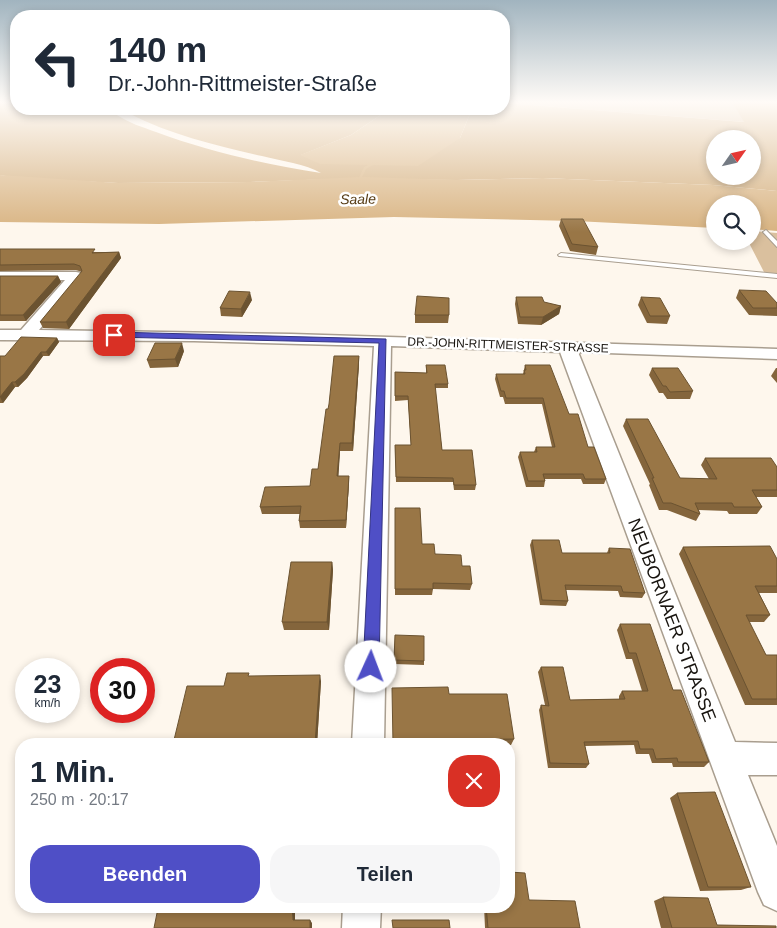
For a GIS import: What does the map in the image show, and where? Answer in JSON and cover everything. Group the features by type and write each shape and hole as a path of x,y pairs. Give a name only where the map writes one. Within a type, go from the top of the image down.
{"street":[{"path":"0,276 76,276 26,335"},
{"name":"DR.-JOHN-RITTMEISTER-STRASSE","path":"0,336 149,335 777,354"},
{"path":"368,738 383,341"},
{"name":"NEUBORNAER STRASSE","path":"567,347 777,892"},
{"path":"725,758 777,759"},
{"path":"361,928 362,913"}],"lane":[{"path":"766,232 777,245"},
{"path":"560,255 777,276"}],"shaded area":[{"path":"0,145 195,145 237,157 321,173 301,165 219,145 325,145 301,155 392,145 706,145 706,185 543,178 118,183 17,178 0,175"},
{"path":"761,145 777,145 777,191 713,185 761,185"},
{"path":"761,232 777,233 777,274 764,272 753,250 761,250"}],"water":[{"path":"325,145 449,145 418,166 320,164 300,155"},
{"name":"Saale","path":"0,175 118,183 250,182 362,177 457,180 543,178 713,185 777,191 777,231 761,230 761,195 706,195 706,228 575,221 394,217 159,224 0,222"}],"building":[{"path":"561,219 583,219 598,247 572,244"},
{"path":"0,249 95,249 92,253 119,252 66,322 40,322 82,271 80,266 74,264 0,265"},
{"path":"0,276 58,276 23,315 0,315"},
{"path":"739,290 766,291 777,303 777,308 753,308"},
{"path":"229,291 250,292 241,309 220,308"},
{"path":"417,296 449,298 449,315 415,315"},
{"path":"516,297 542,297 544,302 561,306 543,317 520,317"},
{"path":"641,297 660,298 670,316 650,316"},
{"path":"21,337 57,338 46,352 41,352 24,374 15,382 12,382 0,397 0,356 5,356"},
{"path":"155,343 182,343 175,359 147,360"},
{"path":"334,356 359,356 352,443 340,443 337,476 349,476 346,520 299,521 301,506 260,507 265,487 310,486 312,469 318,469 326,409 328,409 329,404"},
{"path":"426,365 445,365 448,384 435,384 442,450 472,450 476,485 454,485 453,478 396,477 395,445 411,445 408,396 395,396 395,372 427,373"},
{"path":"525,365 550,365 569,414 578,414 588,447 594,447 606,479 585,479 583,474 543,474 545,481 528,481 520,452 537,452 536,447 555,447 543,398 506,398 504,391 501,391 496,374 525,374"},
{"path":"652,368 678,368 693,391 670,392 666,386 663,386"},
{"path":"626,419 648,419 680,478 717,479 705,458 771,458 777,467 777,490 752,490 762,507 734,507 732,503 695,503 700,514 671,503 663,503 652,478 654,478"},
{"path":"395,508 420,508 422,544 434,544 435,554 461,555 462,566 470,566 472,584 433,583 433,589 395,589"},
{"path":"532,540 559,540 562,553 610,553 609,548 630,549 645,593 623,592 621,586 565,585 568,601 542,600"},
{"path":"770,546 777,559 777,586 755,586 770,615 746,615 766,655 777,655 777,699 752,699 683,547"},
{"path":"291,562 332,562 327,622 282,622"},
{"path":"620,624 650,624 673,690 681,690 709,762 678,762 677,758 656,759 653,749 640,749 638,741 584,742 589,764 550,763 541,705 549,706 541,667 563,667 570,700 625,699 622,691 648,691 636,653 629,653"},
{"path":"395,635 424,636 424,661 394,660"},
{"path":"227,673 249,673 248,676 320,675 315,738 174,738 187,686 224,686"},
{"path":"448,687 449,694 507,694 514,738 393,738 392,688"},
{"path":"715,792 751,887 708,887 677,793"},
{"path":"515,872 525,873 529,900 575,901 580,928 488,928 487,913 515,913"},
{"path":"663,897 708,898 717,925 776,926 776,928 672,928"},
{"path":"157,913 292,913 293,920 310,920 310,928 154,928"},
{"path":"392,920 449,920 450,928 393,928"}],"waterway":[{"path":"357,183 365,168 379,161"}],"route":[{"path":"114,335 383,341 371,667"}]}
